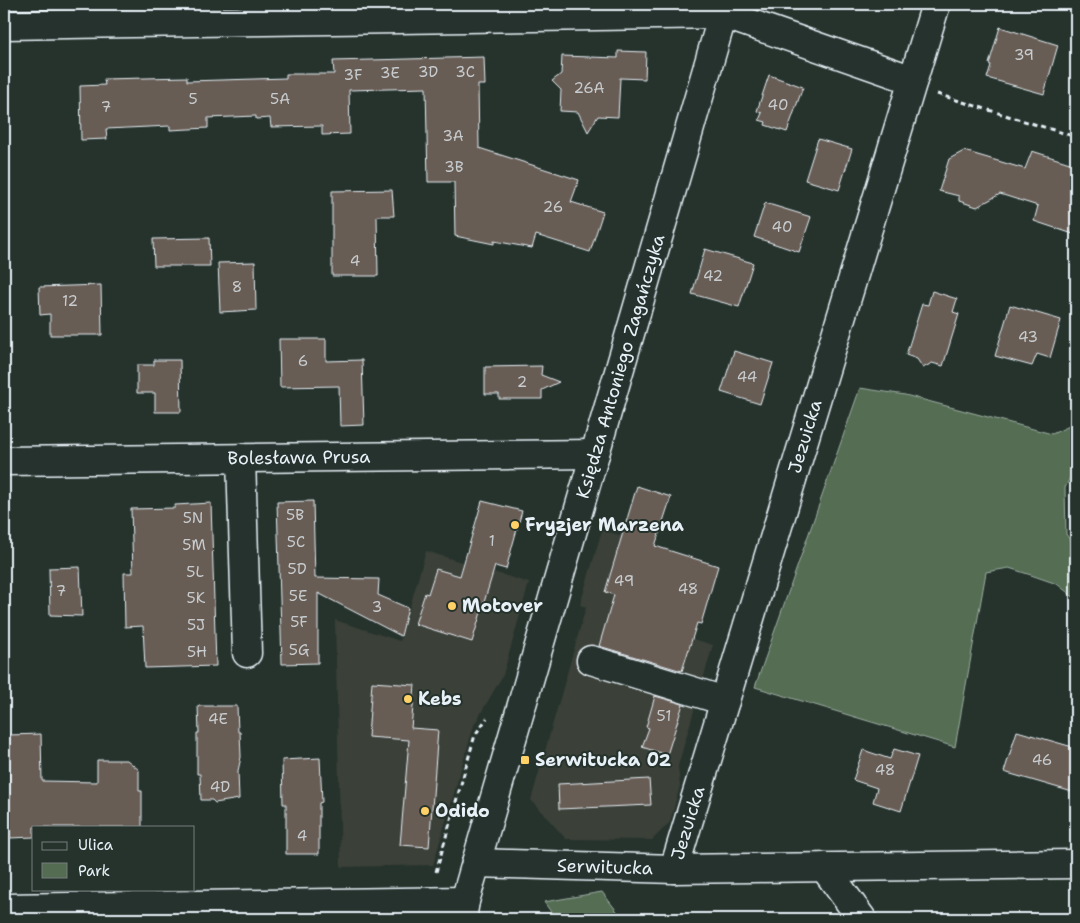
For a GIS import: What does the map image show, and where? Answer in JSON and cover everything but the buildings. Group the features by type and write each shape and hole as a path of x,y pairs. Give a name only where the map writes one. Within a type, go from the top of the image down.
{"street":[{"name":"Jezuicka","path":"674,869 725,702 921,86 936,4"},
{"path":"4,25 725,9 921,86"},
{"name":"Księdza Antoniego Zagańczyka","path":"463,910 725,9"},
{"name":"Bolesława Prusa","path":"4,462 595,454"},
{"path":"241,458 247,653"},
{"path":"591,660 725,702"},
{"name":"Serwitucka","path":"476,863 674,869 1076,864"},
{"path":"824,867 862,919"},
{"path":"4,908 420,901 463,910"}],"path":[{"path":"921,86 1076,137"}],"shaded area":[{"path":"602,530 669,550 647,625 713,645 678,766 680,786 670,822 652,840 566,839 531,800 586,607 580,605"},
{"path":"426,551 529,583 503,675 474,725 433,865 341,867 335,620 400,641"}],"green space":[{"path":"860,388 905,395 1052,434 1076,423 1076,465 1065,488 1066,534 1076,549 1076,599 1057,584 1009,568 986,572 955,747 755,687"},
{"path":"602,892 623,919 556,919 544,902"}],"place":[{"name":"Fryzjer Marzena","path":"515,525"},
{"name":"Motover","path":"452,606"},
{"name":"Kebs","path":"408,699"},
{"name":"Serwitucka 02","path":"525,760"},
{"name":"Odido","path":"425,811"}]}
